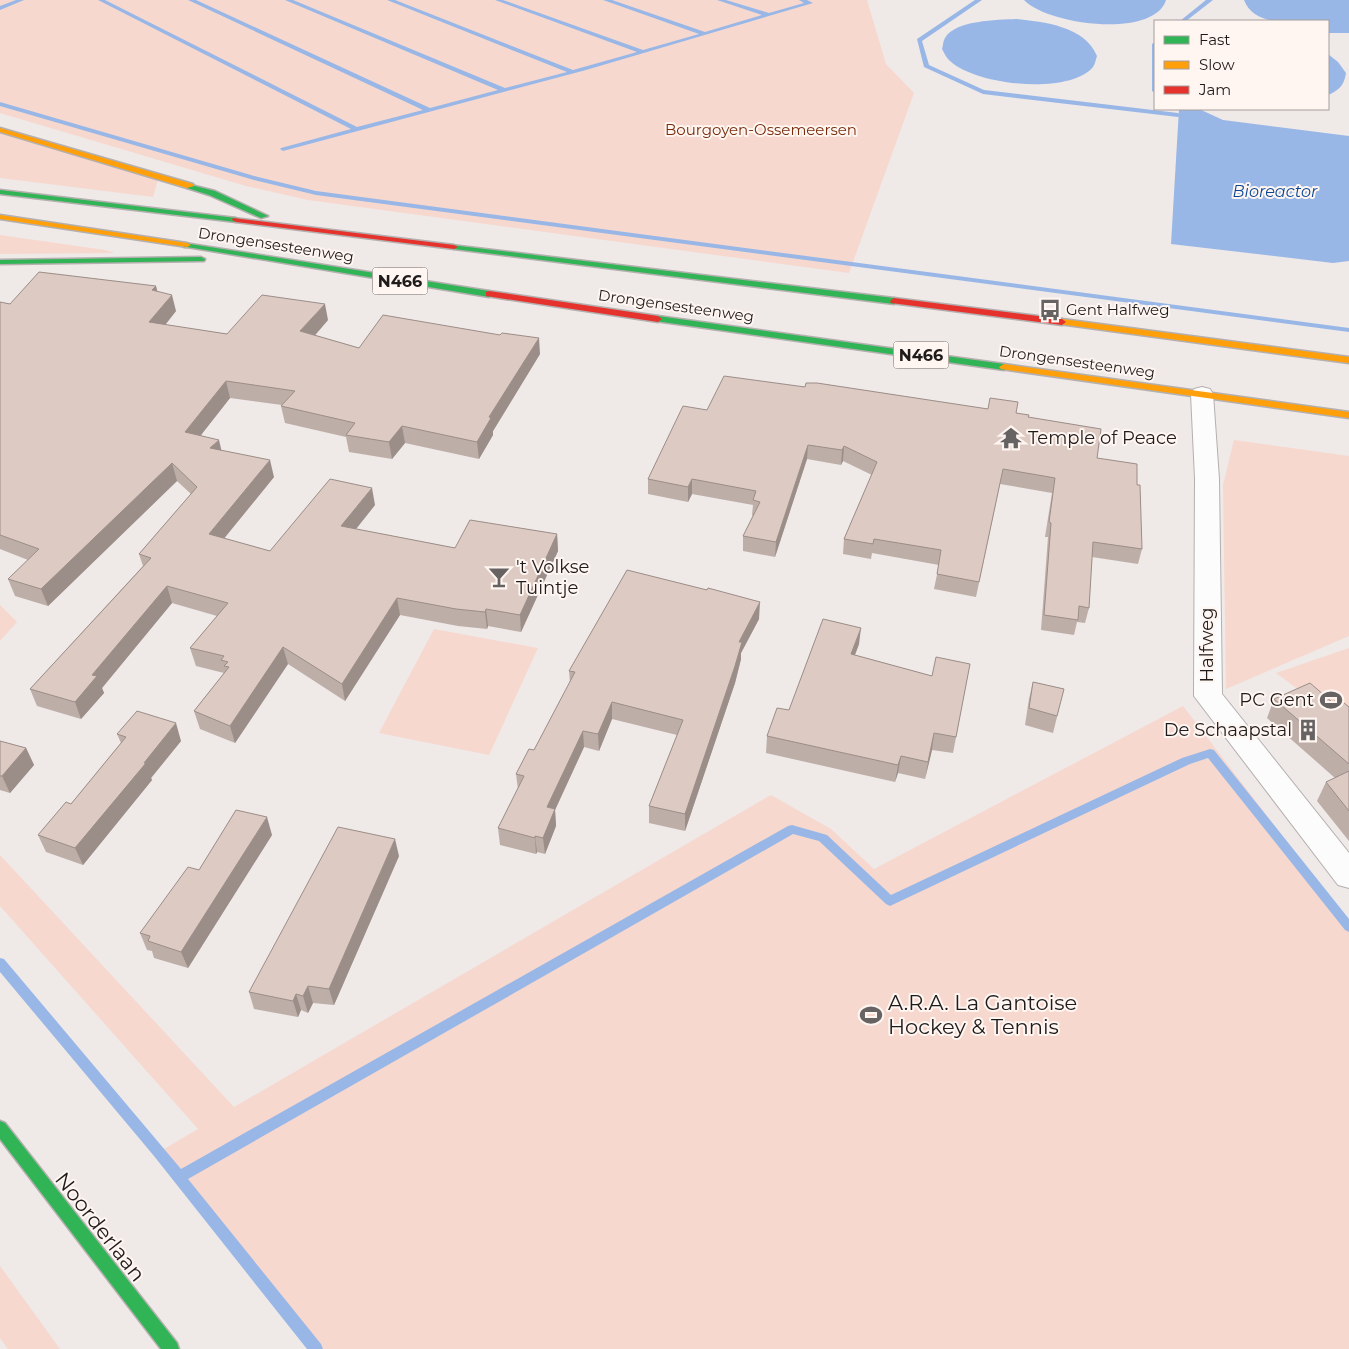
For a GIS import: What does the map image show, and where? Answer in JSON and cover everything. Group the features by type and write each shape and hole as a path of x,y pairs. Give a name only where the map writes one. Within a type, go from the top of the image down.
{"main road":[{"path":"0,130 212,193 288,227"},
{"name":"Drongensesteenweg","path":"0,192 774,284 1349,360"},
{"name":"Drongensesteenweg","path":"0,217 126,235 536,301 1349,415"},
{"path":"0,262 162,261 255,257"},
{"name":"Noorderlaan","path":"0,1128 171,1349"}],"street":[{"name":"Halfweg","path":"1202,394 1207,479 1208,696 1349,876"}],"green space":[{"name":"Bourgoyen-Ossemeersen","path":"0,0 867,0 886,64 914,93 849,273 308,200 246,186 0,113"},
{"path":"0,130 159,176 153,197 0,178"},
{"path":"0,235 105,250 115,253 0,254"},
{"path":"1234,440 1349,456 1349,636 1226,689 1223,485"},
{"path":"0,605 17,622 0,641"},
{"path":"434,629 538,648 489,755 379,733"},
{"name":"PC Gent","path":"1349,648 1349,727 1276,673"},
{"name":"A.R.A. La Gantoise Hockey & Tennis","path":"1183,706 1349,923 1349,1349 319,1349 159,1152 198,1129 0,906 0,855 234,1107 771,795 831,829 874,869"},
{"path":"0,1266 60,1349 8,1349 0,1338"}],"water":[{"path":"1024,0 1166,0 1157,12 1142,20 1122,24 1099,24 1054,16 1036,9"},
{"path":"1244,0 1349,0 1349,33 1329,33 1329,20 1269,20 1258,16 1250,10"},
{"path":"1016,19 1063,27 1083,38 1097,56 1093,67 1081,76 1063,82 1020,84 998,81 960,68 946,57 942,49 945,38 950,32 967,24"},
{"path":"1329,55 1338,62 1346,73 1344,81 1329,94"},
{"name":"Bioreactor","path":"1179,110 1201,110 1223,120 1349,136 1349,261 1333,263 1171,244"}],"building":[{"path":"39,272 156,286 152,290 172,295 149,322 227,334 262,295 325,304 300,331 359,348 383,315 500,335 502,333 539,338 489,417 491,418 477,442 402,426 389,442 346,435 355,423 281,406 295,391 226,381 185,432 219,440 210,448 270,460 209,534 270,551 330,479 372,488 341,526 455,548 470,520 557,534 520,615 486,609 485,612 456,609 397,598 342,684 283,647 230,726 194,711 229,667 224,666 228,662 221,660 224,656 190,648 228,603 167,586 92,675 97,676 75,702 30,689 151,558 139,554 197,487 172,463 41,589 8,579 39,549 0,535 0,302 10,304"},
{"path":"724,376 805,387 806,383 817,383 988,409 990,398 1018,402 1016,413 1029,415 1028,417 1101,429 1097,458 1137,464 1137,485 1140,485 1142,549 1093,542 1089,608 1079,606 1078,620 1044,615 1051,523 1049,522 1055,478 1003,469 979,582 937,574 941,550 874,539 873,544 844,539 877,462 844,446 842,450 808,445 776,542 743,536 760,502 753,500 756,491 692,479 688,487 648,479 683,406 707,410"},
{"path":"627,570 760,602 739,642 742,642 735,666 685,814 649,806 683,720 612,702 598,734 583,731 547,807 555,809 543,838 535,836 535,838 498,828 524,776 516,774 529,749 534,750 575,672 569,671"},
{"path":"823,619 861,628 851,654 932,676 936,657 970,664 956,737 934,733 928,762 901,756 898,765 767,736 777,708 789,710"},
{"path":"1033,682 1064,689 1057,716 1029,708"},
{"path":"1310,683 1332,702 1339,699 1349,707 1349,764 1274,699"},
{"path":"137,711 176,723 144,763 146,763 75,848 38,835 66,802 71,804 126,737 117,734"},
{"path":"0,741 26,748 2,776 0,776"},
{"path":"1349,771 1349,811 1326,782"},
{"path":"236,810 267,817 181,952 148,941 150,936 140,933 188,867 199,870"},
{"path":"338,827 395,839 329,989 308,986 303,996 296,994 293,1001 249,992"}],"waterway":[{"path":"0,8 21,0"},
{"path":"101,0 356,129"},
{"path":"191,0 429,110"},
{"path":"288,0 504,90"},
{"path":"390,0 573,72"},
{"path":"498,0 643,52"},
{"path":"606,0 705,34"},
{"path":"720,0 768,15"},
{"path":"705,34 810,3 802,0"},
{"path":"979,0 919,40 926,66 983,92 1178,115"},
{"path":"1184,20 1210,0"},
{"path":"643,52 705,34"},
{"path":"573,72 643,52"},
{"path":"283,149 573,72"},
{"path":"0,104 256,179 316,193 1349,330"},
{"path":"179,1177 792,829 823,838 890,901 1186,761 1210,753 1349,927"},
{"path":"0,963 159,1152 316,1349"}],"traffic: fast":[{"path":"190,186 212,193 264,216"},
{"path":"0,192 236,220"},
{"path":"187,245 489,294"},
{"path":"454,247 894,301"},
{"path":"0,262 201,259"},
{"path":"658,319 1004,367"},
{"path":"0,1128 171,1349"}],"traffic: slow":[{"path":"0,130 190,186"},
{"path":"0,217 187,245"},
{"path":"1062,322 1349,360"},
{"path":"1004,367 1349,415"}],"traffic: jam":[{"path":"236,220 454,247"},
{"path":"489,294 658,319"},
{"path":"894,301 1062,322"}],"place":[{"name":"Gent Halfweg","path":"1050,310"},
{"name":"Temple of Peace","path":"1011,438"},
{"name":"'t Volkse Tuintje","path":"499,577"},
{"name":"PC Gent","path":"1331,700"},
{"name":"De Schaapstal","path":"1308,730"},
{"name":"A.R.A. La Gantoise Hockey & Tennis","path":"871,1015"}]}
